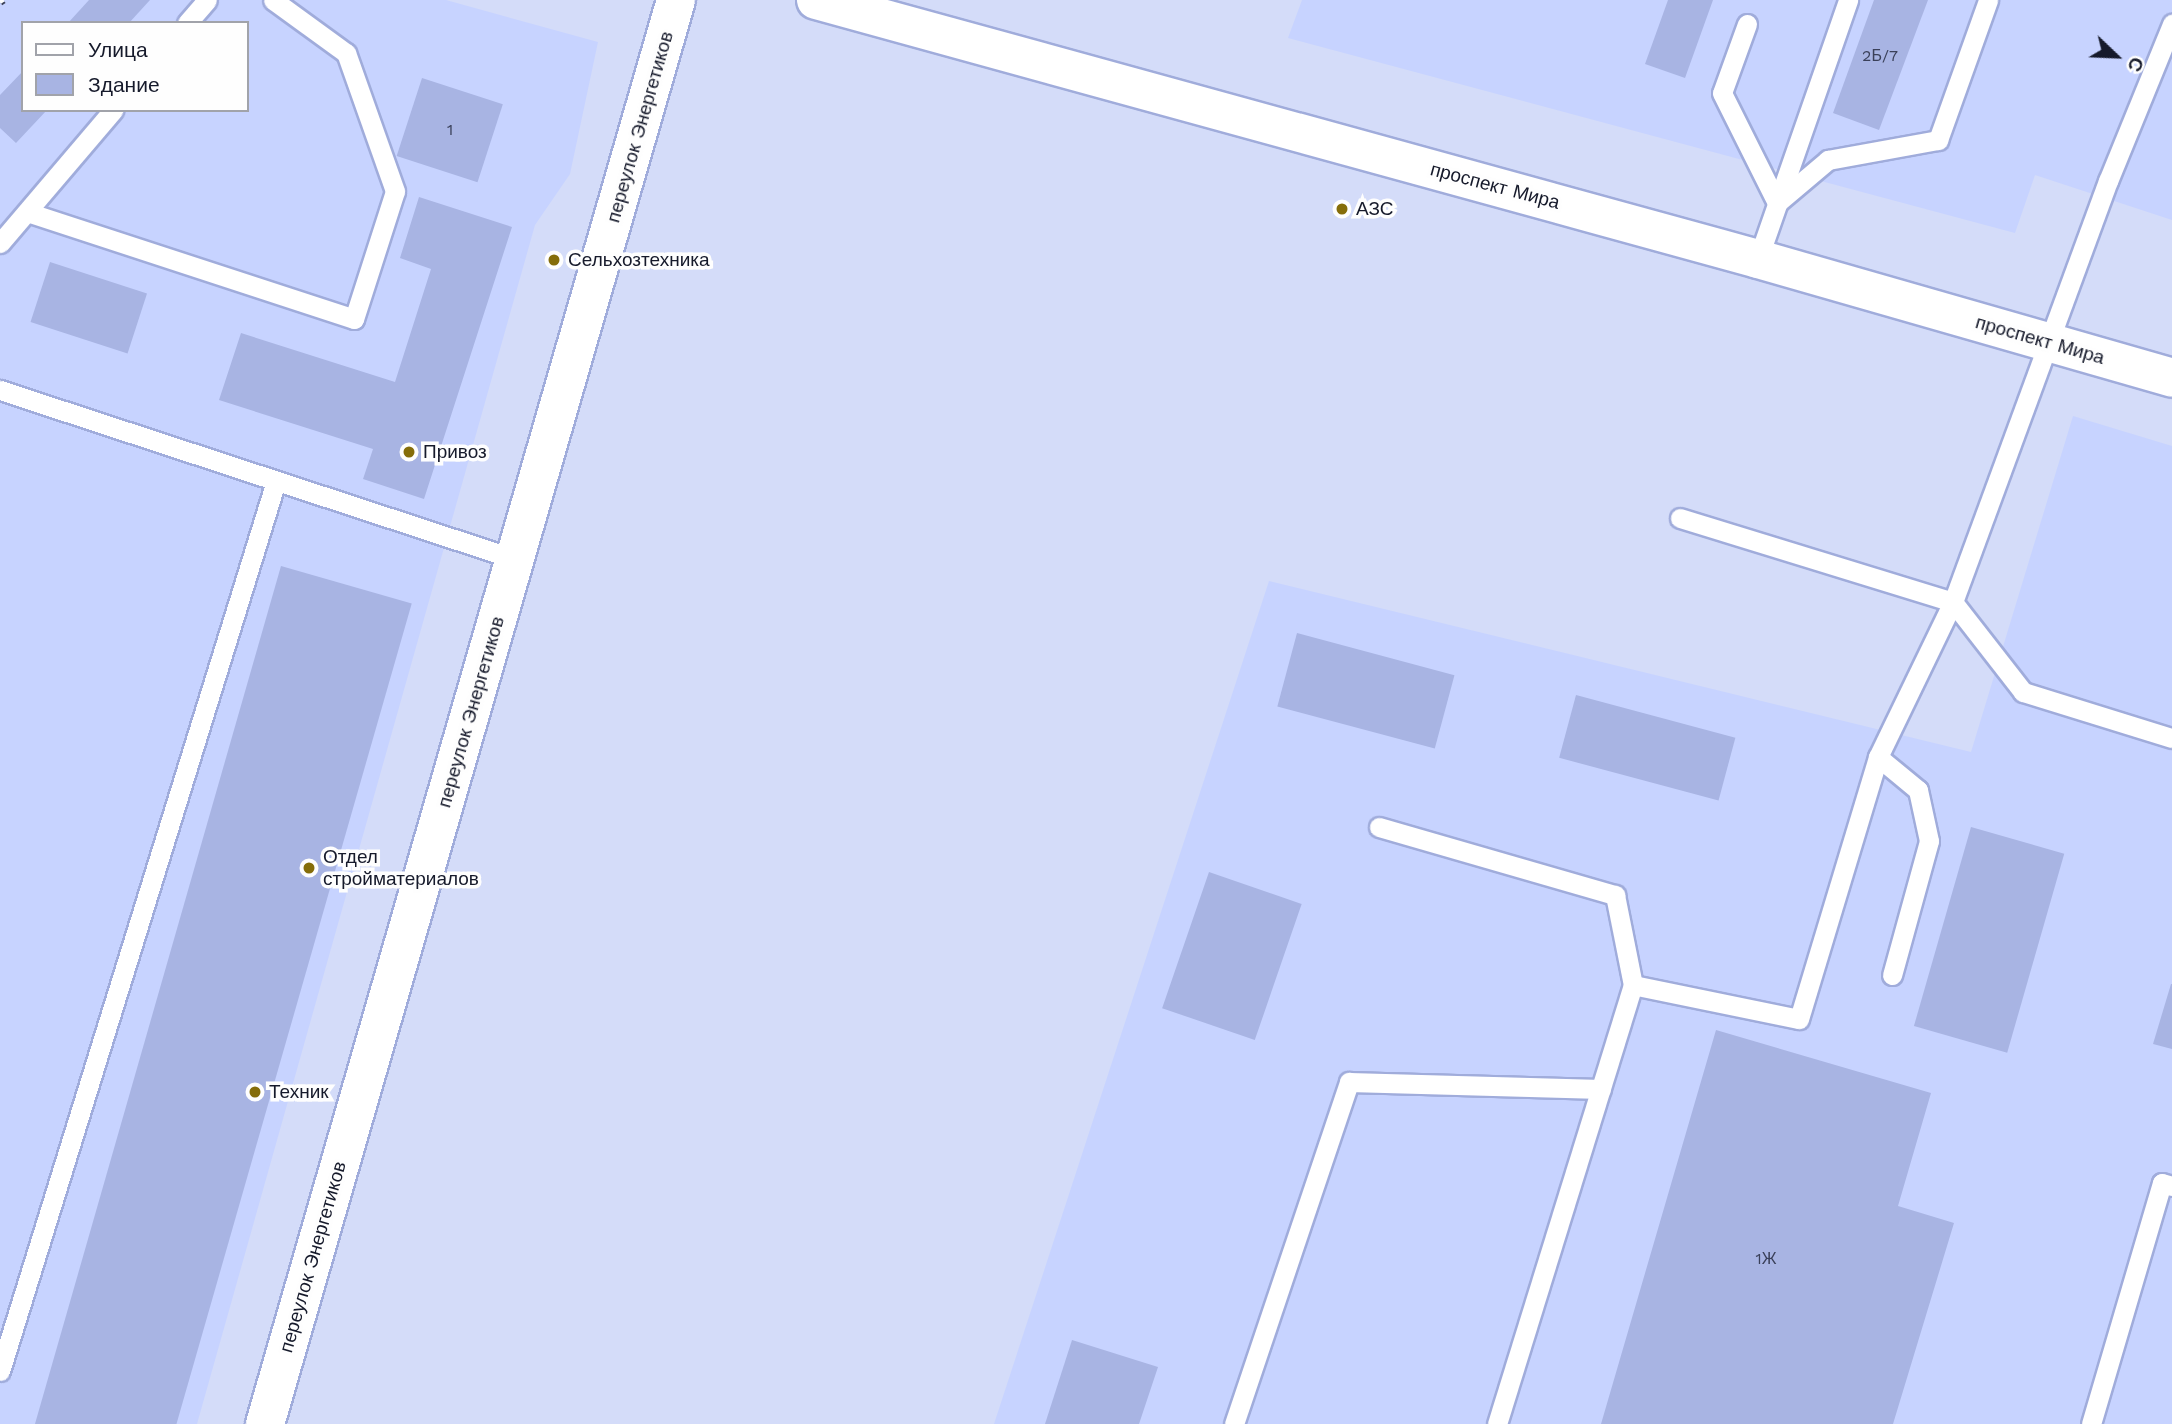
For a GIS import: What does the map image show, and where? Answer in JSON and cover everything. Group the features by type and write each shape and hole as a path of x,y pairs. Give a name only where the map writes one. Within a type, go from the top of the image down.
{"street":[{"name":"переулок Энергетиков","path":"265,1424 676,0"},
{"name":"проспект Мира","path":"816,0 1758,259 2172,378"}],"lane":[{"path":"189,21 207,0"},
{"path":"27,212 354,318 395,191 346,53 273,0"},
{"path":"1758,259 1848,0"},
{"path":"1777,203 1828,160 1938,140 1988,0"},
{"path":"1747,24 1722,93 1777,203"},
{"path":"1633,985 1799,1019 1878,757 1953,602 2049,342 2172,24"},
{"path":"0,243 111,112"},
{"path":"0,390 515,559"},
{"path":"0,1371 276,481"},
{"path":"1680,518 1953,602 2023,692 2172,738"},
{"path":"1878,757 1918,790 1928,841 1892,975"},
{"path":"1380,827 1615,895 1633,985 1497,1424"},
{"path":"1234,1424 1349,1082 1601,1089"},
{"path":"2091,1424 2162,1183 2172,1186"}],"shaded area":[{"path":"0,0 446,0 598,42 570,174 535,225 197,1424 0,1424"},
{"path":"1302,0 2172,0 2172,220 2035,175 2015,233 1288,38"},
{"path":"2073,416 2172,446 2172,1424 994,1424 1269,581 1971,752"}],"building":[{"path":"89,0 150,0 131,21 70,21"},
{"path":"1668,0 1713,0 1685,78 1645,64"},
{"path":"1874,0 1928,0 1879,130 1833,113"},
{"path":"21,73 21,112 45,112 16,143 0,128 0,95"},
{"path":"422,78 503,104 478,182 397,156"},
{"path":"419,197 512,227 424,499 363,479 373,449 219,400 241,333 395,382 431,269 400,258"},
{"path":"50,262 147,294 128,353 31,322"},
{"path":"281,566 412,603 176,1424 35,1424"},
{"path":"1297,633 1454,675 1435,749 1277,706"},
{"path":"1576,695 1735,738 1719,800 1559,758"},
{"path":"1971,827 2064,854 2007,1053 1914,1026"},
{"path":"1209,872 1302,904 1255,1040 1162,1008"},
{"path":"2172,984 2172,1049 2153,1044"},
{"path":"1716,1030 1931,1093 1898,1206 1954,1223 1893,1424 1601,1424"},
{"path":"1072,1340 1158,1367 1139,1424 1045,1424"}],"place":[{"name":"АЗС","path":"1342,209"},
{"name":"Сельхозтехника","path":"554,260"},
{"name":"Привоз","path":"409,452"},
{"name":"Отдел стройматериалов","path":"309,868"},
{"name":"Техник","path":"255,1092"}]}
